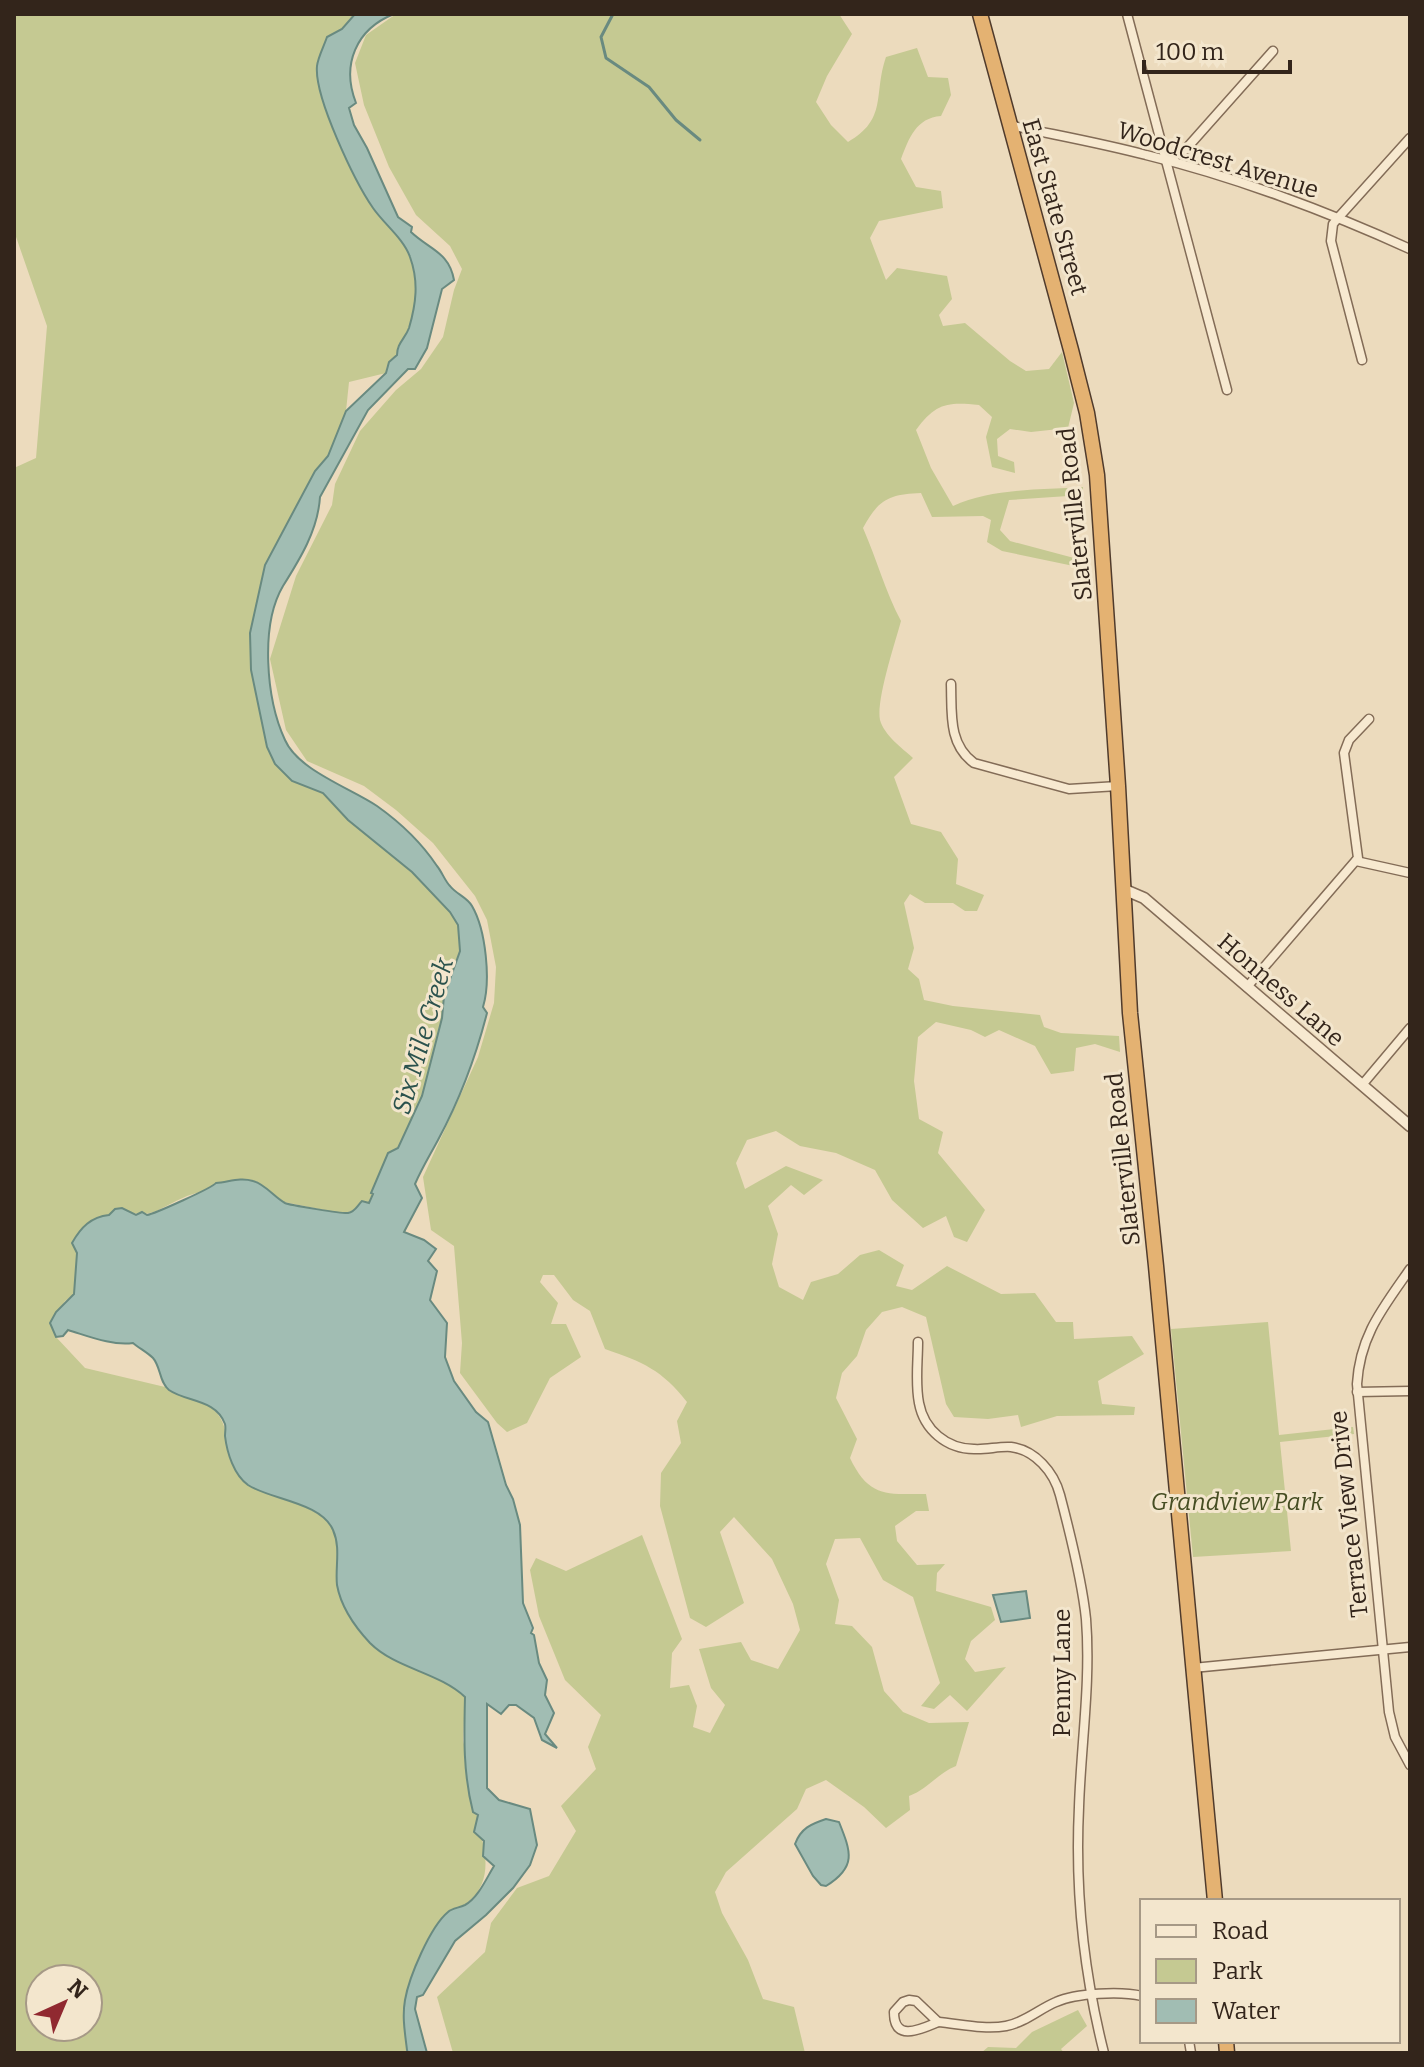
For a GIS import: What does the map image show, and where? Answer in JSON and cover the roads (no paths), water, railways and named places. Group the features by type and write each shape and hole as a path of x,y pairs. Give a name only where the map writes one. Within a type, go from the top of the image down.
{"highway":[{"name":"East State Street","path":"980,14 1087,413"},
{"name":"Slaterville Road","path":"1087,413 1101,515 1130,1013 1215,1899"}],"street":[{"path":"1127,14 1227,390"},
{"path":"1166,161 1185,150 1273,51"},
{"name":"Woodcrest Avenue","path":"1009,125 1166,161 1338,218 1410,249"},
{"path":"1362,360 1331,232 1338,218 1410,138"},
{"path":"951,684 956,741 974,763 1069,789 1118,786"},
{"path":"1247,987 1360,854 1344,753 1349,740 1369,719"},
{"path":"1356,861 1410,873"},
{"name":"Honness Lane","path":"1123,889 1144,898 1410,1126"},
{"path":"1362,1085 1410,1028"},
{"name":"Terrace View Drive","path":"1410,1269 1368,1333 1360,1358 1357,1392 1393,1730 1410,1765"},
{"name":"Penny Lane","path":"918,1342 919,1404 932,1430 941,1439 963,1448 1008,1447 1027,1452 1052,1474 1060,1495 1086,1620 1077,1866 1093,1996 1104,2053"},
{"path":"1357,1392 1410,1391"},
{"path":"1193,1668 1410,1647"},
{"path":"938,2022 916,2001 903,2002 894,2012 896,2025 907,2032 938,2022 994,2027 1028,2019 1058,2001 1093,1996 1140,1996"}],"water":[{"path":"355,14 394,14 370,29 355,50 350,75 356,103 349,108 354,125 398,217 412,227 411,232 443,257 454,280 442,289 427,348 415,369 408,369 368,410 320,497 312,533 276,602 269,641 270,684 279,723 292,751 326,778 377,806 402,826 424,849 450,886 470,903 481,928 487,970 483,1007 487,1013 460,1094 415,1184 422,1198 404,1232 436,1249 428,1261 437,1271 430,1300 447,1323 445,1357 454,1381 476,1412 488,1422 513,1499 520,1525 523,1603 533,1628 531,1633 539,1663 547,1680 545,1695 554,1713 545,1734 557,1748 542,1740 534,1718 516,1705 509,1705 501,1714 487,1704 487,1788 499,1800 530,1809 537,1845 530,1865 513,1888 455,1941 423,1995 417,1997 415,2009 427,2053 408,2053 407,2050 404,2013 411,1979 421,1953 441,1919 474,1898 494,1866 483,1856 484,1841 474,1832 478,1815 473,1812 466,1769 465,1697 442,1682 380,1652 364,1637 349,1616 339,1593 337,1544 333,1530 318,1513 307,1507 258,1490 243,1481 229,1456 225,1424 215,1410 169,1390 153,1358 133,1343 108,1342 68,1330 63,1336 56,1337 50,1323 74,1294 77,1253 72,1243 87,1224 109,1215 115,1209 147,1215 216,1183 244,1179 257,1183 285,1203 296,1206 348,1213 362,1201 369,1203 388,1153 398,1148 422,1096 442,1018 444,996 460,951 458,925 450,912 412,872 348,820 323,793 292,781 275,764 267,747 251,670 250,633 265,565 315,471 328,456 346,411 386,373 389,362 397,355 409,328 415,302 415,275 407,250 373,208 356,179 337,139 318,80 317,66 327,37 342,29"},
{"path":"1026,1591 1030,1618 1001,1622 993,1595"},
{"path":"826,1819 839,1822 849,1858 843,1872 826,1886 813,1876 795,1844 807,1827"}],"waterway":[{"path":"613,14 601,37 606,58 649,87 676,120 700,140"}],"water label":[{"name":"Six Mile Creek","path":"423,1036"}],"park label":[{"name":"Grandview Park","path":"1237,1502"}]}
